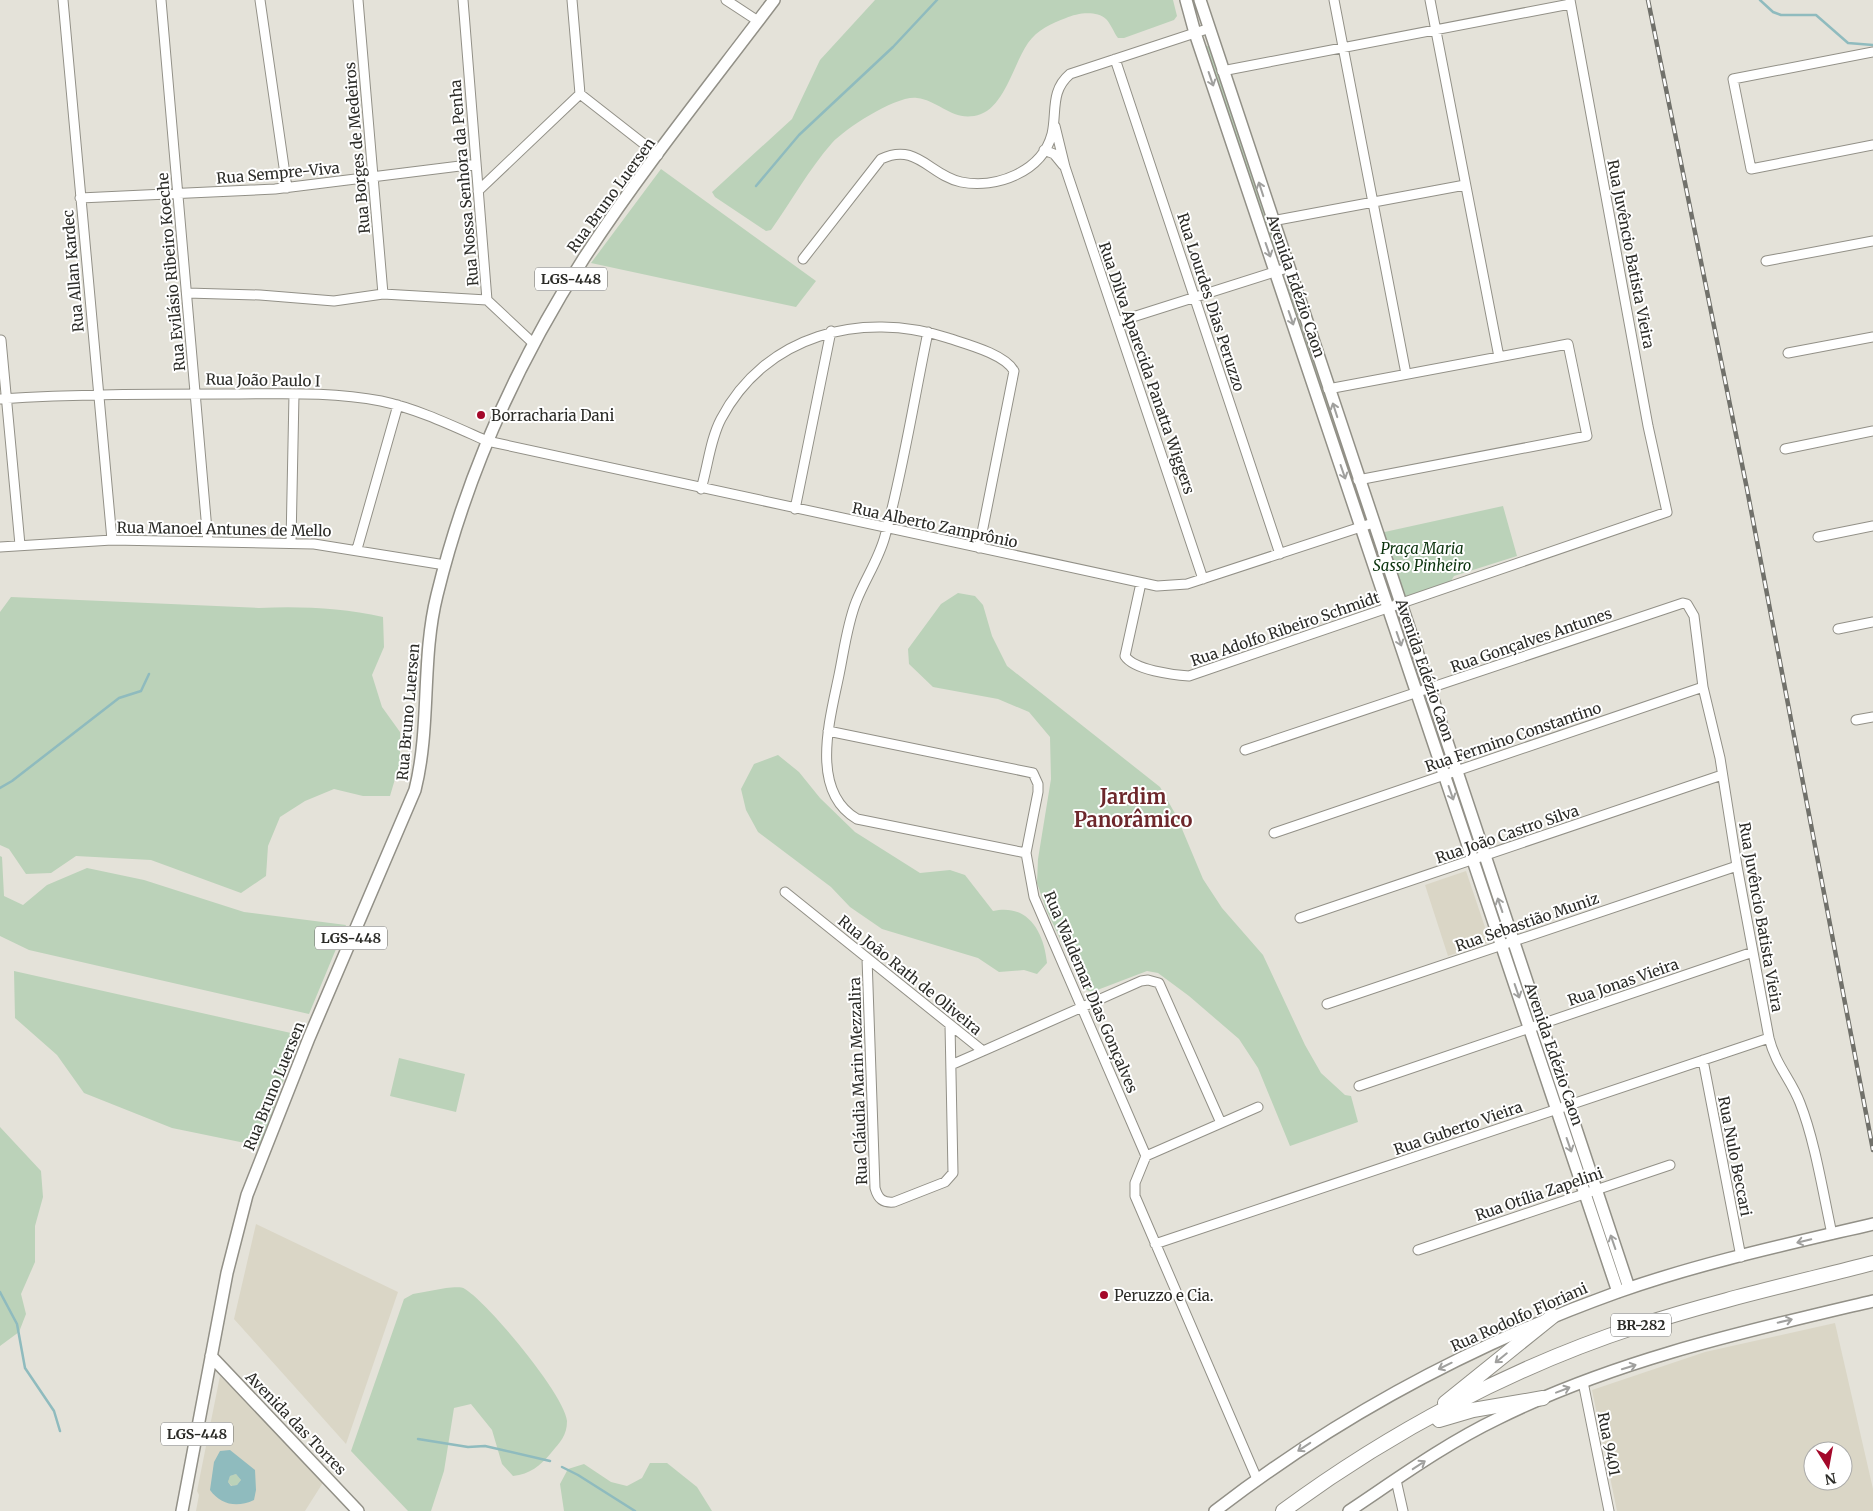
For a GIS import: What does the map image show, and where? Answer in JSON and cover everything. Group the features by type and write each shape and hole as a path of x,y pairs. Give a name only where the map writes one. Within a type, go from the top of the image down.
{"highway":[{"name":"BR-282","path":"1283,1511 1383,1444 1421,1422 1519,1374 1636,1326 1731,1299 1873,1264"},
{"path":"1421,1422 1553,1316"},
{"path":"1383,1444 1436,1421 1473,1410 1543,1398"}],"main road":[{"name":"Rua Bruno Luersen","path":"182,1511 236,1234 258,1166 322,1005 415,790 422,753 430,638 445,565 487,441 534,344 584,257 774,0"},
{"name":"Avenida Edézio Caon","path":"1186,0 1195,33 1388,608 1422,691 1623,1290"},
{"name":"Avenida Edézio Caon","path":"1200,0 1287,268 1400,604 1422,691"},
{"name":"Rua Rodolfo Floriani","path":"1215,1511 1257,1478 1381,1399 1460,1359 1553,1316 1623,1290 1741,1257 1871,1225"},
{"path":"1349,1511 1467,1435 1543,1398 1583,1382 1735,1335 1873,1301"},
{"name":"Avenida das Torres","path":"211,1356 358,1511"}],"street":[{"name":"Rua Allan Kardec","path":"63,0 112,540"},
{"name":"Rua Evilásio Ribeiro Koeche","path":"161,0 208,542"},
{"path":"260,0 287,188"},
{"name":"Rua Borges de Medeiros","path":"358,0 384,294"},
{"name":"Rua Nossa Senhora da Penha","path":"463,0 487,300 534,344"},
{"path":"572,0 580,94 658,155"},
{"path":"726,0 758,21"},
{"path":"1334,0 1406,374"},
{"path":"1430,0 1499,357"},
{"path":"1222,71 1570,2"},
{"name":"Rua Juvêncio Batista Vieira","path":"1570,2 1648,426 1667,512"},
{"path":"803,259 875,166 891,154 908,154 947,178 983,184 1011,178 1023,171 1044,150 1052,134 1056,95 1064,80 1080,70 1208,29"},
{"path":"1873,52 1733,79 1751,170 1873,145"},
{"name":"Rua Lourdes Dias Peruzzo","path":"1115,59 1280,554"},
{"path":"478,191 580,94"},
{"name":"Rua Dilva Aparecida Panatta Wiggers","path":"1053,121 1065,166 1203,579"},
{"path":"1044,150 1054,154 1065,166"},
{"name":"Rua Sempre-Viva","path":"80,198 287,188 476,164"},
{"path":"1272,221 1465,184"},
{"path":"1766,261 1873,241"},
{"path":"1117,322 1287,268"},
{"path":"186,293 260,294 334,301 384,294 487,300"},
{"path":"701,489 720,421 733,398 748,381 782,351 806,339 831,331 871,326 893,326 928,332 1006,361 1014,371 979,548"},
{"path":"795,509 831,331"},
{"path":"928,332 887,529 880,551 853,611 828,731 826,753 833,788 842,807 850,815 868,822 1026,853"},
{"path":"1788,353 1873,336"},
{"path":"1,340 3,398 20,545"},
{"path":"1328,389 1568,344 1587,436 1358,480"},
{"name":"Rua João Paulo I","path":"3,398 195,394 294,394 358,397 398,405 487,441"},
{"path":"290,543 294,394"},
{"path":"357,549 398,405"},
{"path":"1785,449 1873,432"},
{"name":"Rua Alberto Zamprônio","path":"487,441 887,529 1167,587 1203,579 1372,523"},
{"name":"Rua Adolfo Ribeiro Schmidt","path":"1141,583 1125,656 1133,664 1180,675 1198,674 1667,512"},
{"path":"1818,537 1873,526"},
{"name":"Rua Manoel Antunes de Mello","path":"0,547 112,540 290,543 357,549 445,565"},
{"name":"Rua Juvêncio Batista Vieira","path":"1683,603 1692,609 1694,616 1703,687 1722,775 1769,1038 1776,1061 1793,1089 1804,1113 1832,1234"},
{"name":"Rua Gonçalves Antunes","path":"1245,750 1683,603"},
{"path":"1838,629 1873,622"},
{"name":"Rua Fermino Constantino","path":"1274,832 1703,687"},
{"path":"1856,720 1873,717"},
{"name":"Rua Waldemar Dias Gonçalves","path":"828,731 1027,770 1036,777 1038,792 1026,853 1034,897 1083,1006 1146,1156"},
{"name":"Rua João Castro Silva","path":"1300,918 1722,775"},
{"name":"Rua Sebastião Muniz","path":"1327,1004 1737,866"},
{"name":"Rua João Rath de Oliveira","path":"785,892 983,1051 1142,981 1148,980 1158,984 1221,1123"},
{"name":"Rua Jonas Vieira","path":"1359,1086 1753,952"},
{"name":"Rua Cláudia Marin Mezzalira","path":"867,958 874,1188 882,1200 894,1202 946,1182 952,1177 954,1170 951,1065"},
{"path":"950,1024 951,1065 983,1051"},
{"name":"Rua Guberto Vieira","path":"1155,1244 1769,1038"},
{"name":"Rua Nulo Beccari","path":"1703,1060 1741,1257"},
{"path":"1257,1478 1135,1196 1135,1183 1146,1156 1258,1107"},
{"name":"Rua Otília Zapelini","path":"1418,1250 1670,1165"},
{"name":"Rua 9401","path":"1583,1382 1608,1511"},
{"path":"1396,1480 1403,1511"}],"shaded area":[{"path":"1466,871 1490,942 1448,956 1425,885"},
{"path":"256,1224 398,1292 346,1444 234,1319"},
{"path":"1835,1323 1873,1489 1873,1511 1617,1511 1592,1390 1705,1352"},
{"path":"220,1376 324,1481 305,1511 196,1511 199,1495 197,1491"}],"green space":[{"path":"875,0 1173,0 1177,16 1174,20 1124,38 1118,38 1106,19 1092,13 1075,15 1050,25 1036,34 1028,43 1003,93 989,109 981,114 963,116 955,114 926,100 917,98 908,98 885,107 848,129 832,143 771,230 766,231 715,197 712,192 792,119 820,60"},
{"path":"1206,46 1209,46 1276,250 1274,252"},
{"path":"661,169 816,281 796,307 591,263"},
{"path":"1286,287 1289,288 1362,505 1360,507"},
{"name":"Praça Maria Sasso Pinheiro","path":"1503,506 1517,556 1454,576 1451,581 1402,598 1380,533"},
{"path":"1368,532 1371,532 1394,601 1392,603"},
{"path":"958,593 975,596 983,605 992,636 1007,666 1160,787 1177,817 1203,879 1222,908 1263,955 1305,1045 1321,1073 1345,1095 1351,1096 1358,1122 1290,1146 1258,1068 1239,1039 1189,996 1158,973 1147,971 1092,992 1084,989 1046,909 1037,883 1038,859 1051,779 1050,737 1029,712 998,699 933,687 909,664 908,649 941,604"},
{"path":"11,597 259,608 321,608 383,617 384,647 372,675 382,707 400,732 400,762 390,796 363,796 334,789 305,801 280,817 268,846 266,876 241,893 151,860 76,856 51,873 26,874 9,849 0,845 0,612"},
{"path":"1395,614 1398,614 1421,682 1419,685"},
{"path":"1423,697 1426,697 1449,766 1447,768"},
{"path":"778,755 799,772 820,798 855,832 920,873 950,870 965,875 993,911 1016,911 1025,916 1038,931 1047,963 1037,974 1024,970 999,972 978,958 882,929 850,907 831,887 758,832 746,810 741,789 754,764"},
{"path":"0,856 2,857 4,896 23,905 47,885 87,868 144,880 244,912 346,925 309,1014 29,950 0,936"},
{"path":"1507,947 1510,947 1533,1016 1531,1018"},
{"path":"14,971 300,1035 260,1146 172,1128 84,1093 57,1055 15,1018"},
{"path":"399,1058 465,1074 456,1112 390,1096"},
{"path":"0,1127 41,1171 43,1197 35,1226 35,1262 21,1294 26,1314 19,1332 0,1346"},
{"path":"458,1287 465,1289 507,1330 524,1350 553,1391 563,1408 567,1426 562,1438 543,1462 530,1471 513,1476 502,1464 492,1430 471,1404 454,1408 444,1471 431,1511 408,1511 351,1451 404,1299 413,1294"},
{"path":"650,1463 667,1463 697,1487 712,1511 564,1511 560,1484 568,1469 584,1464 611,1482 627,1486 642,1478"},
{"path":"236,1474 241,1480 237,1485 232,1486 228,1482 230,1476"}],"water":[{"path":"230,1450 255,1470 256,1490 254,1500 242,1504 230,1504 219,1499 210,1490 214,1462 220,1451","holes":["236,1474 241,1480 237,1485 231,1486 228,1482 230,1476"]}],"waterway":[{"path":"756,186 799,135 893,47 937,0"},
{"path":"1760,0 1773,12 1781,15 1816,15 1848,43 1873,45"},
{"path":"0,788 12,781 119,698 141,691 149,674"},
{"path":"0,1292 17,1324 25,1368 54,1411 60,1431"},
{"path":"418,1439 468,1447 485,1446 550,1461"},
{"path":"562,1467 635,1511"}],"railway":[{"path":"1648,0 1747,489 1873,1150"}],"place":[{"name":"Borracharia Dani","path":"481,415"},
{"name":"Peruzzo e Cia.","path":"1104,1295"}],"district":[{"name":"Jardim Panorâmico","path":"1133,808"}]}
